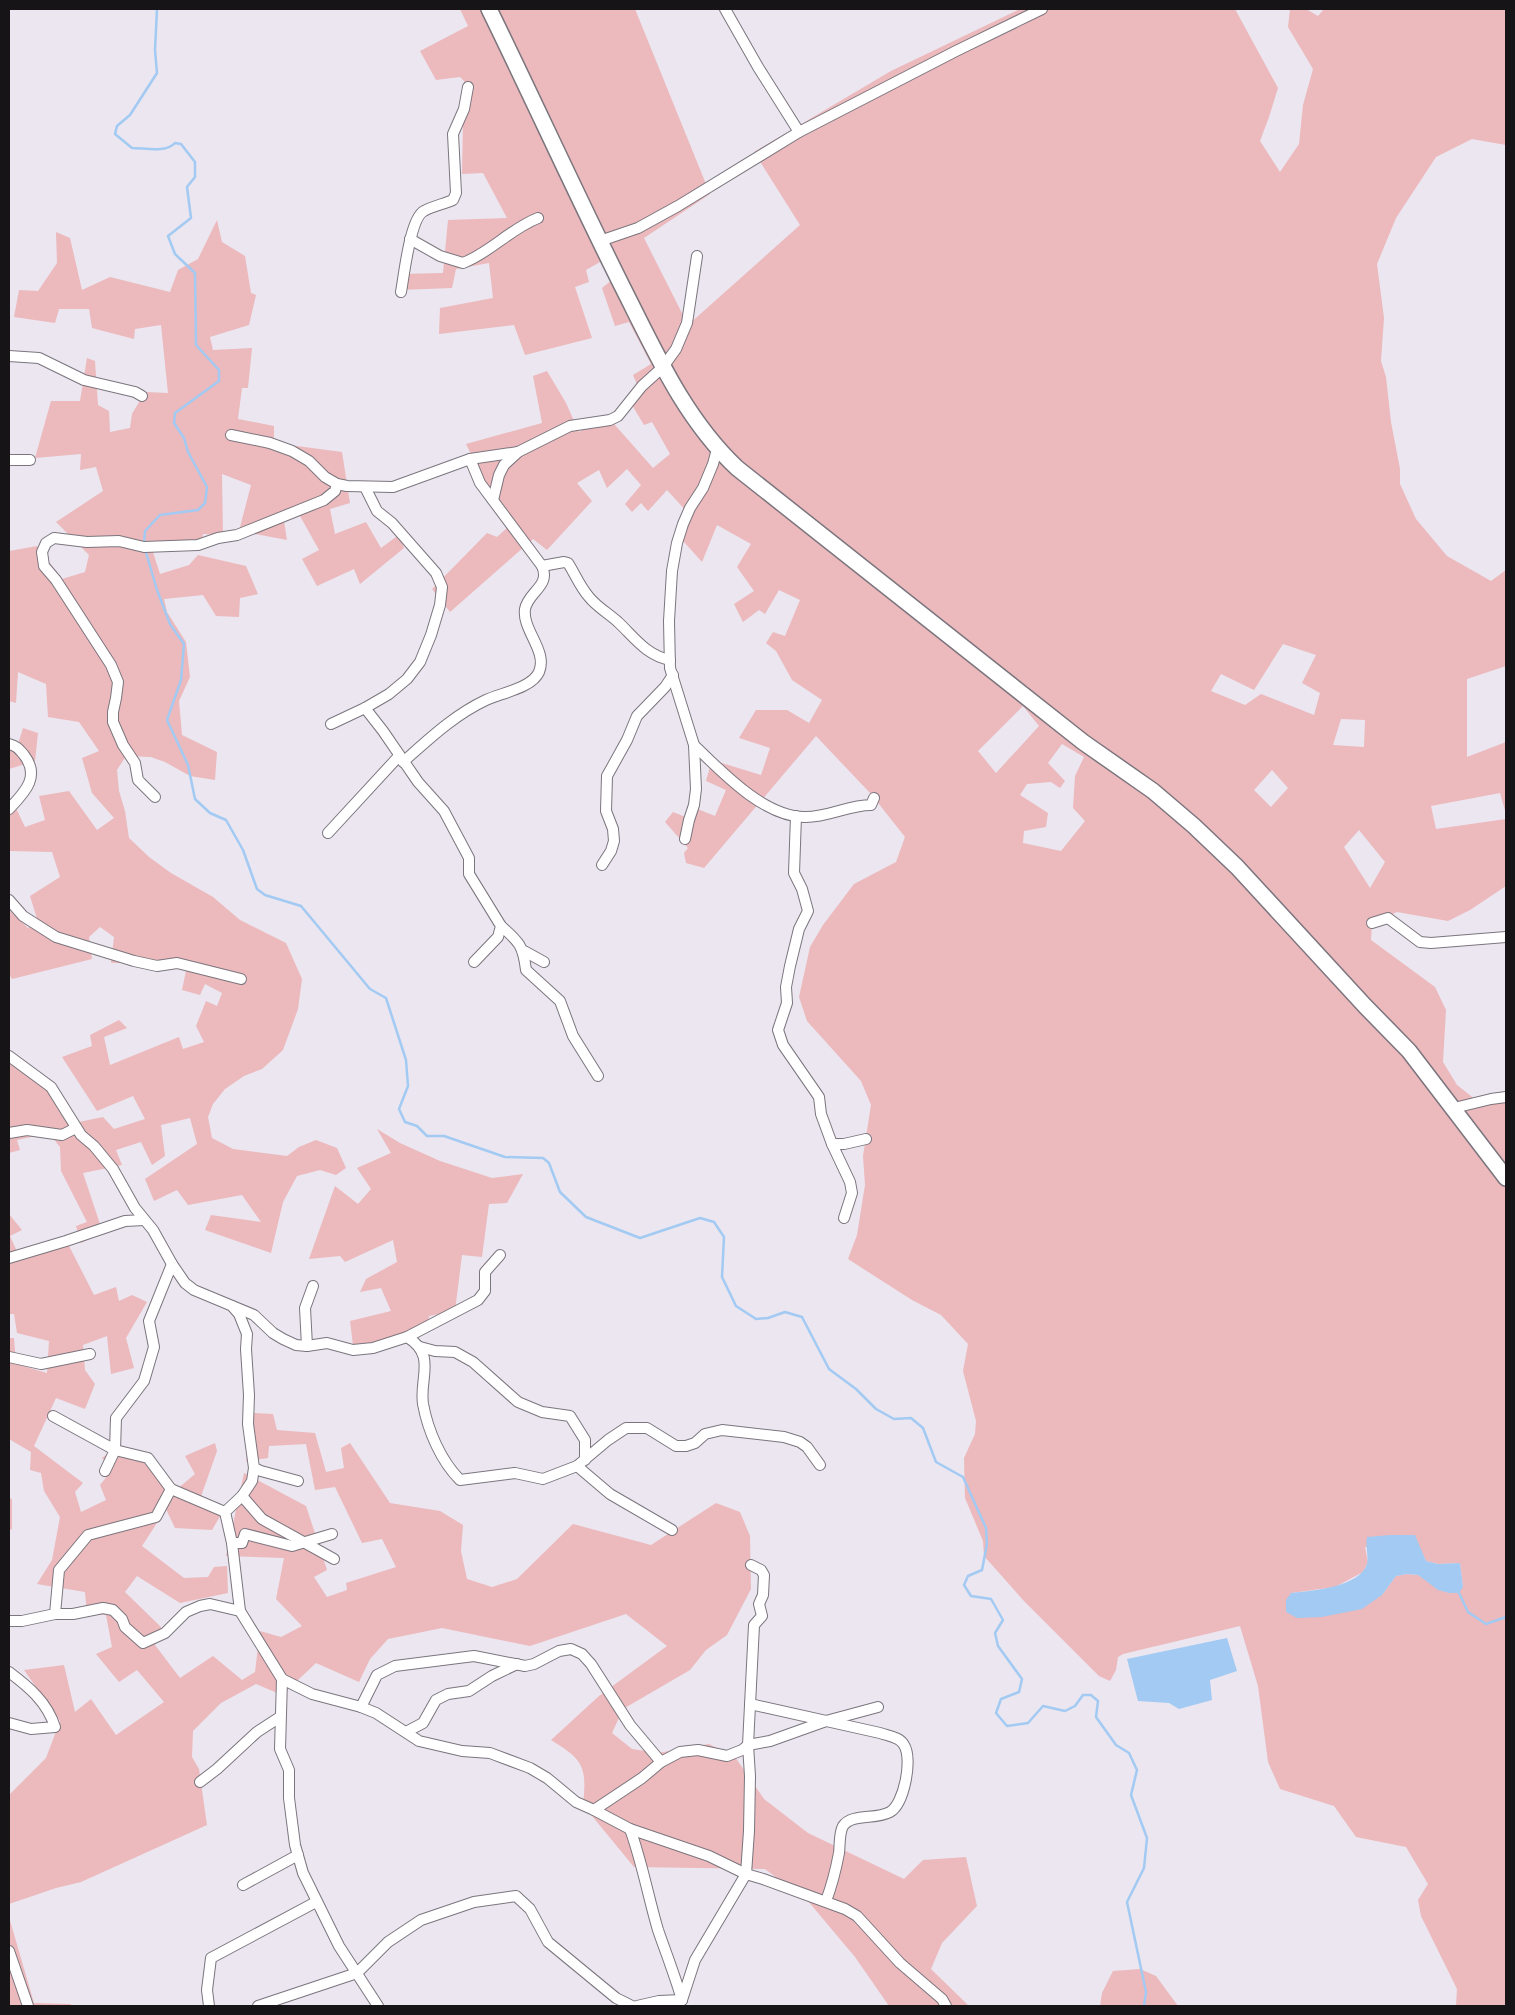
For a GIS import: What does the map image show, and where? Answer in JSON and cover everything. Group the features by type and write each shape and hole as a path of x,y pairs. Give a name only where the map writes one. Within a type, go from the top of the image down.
{"main road":[{"path":"489,9 600,241 663,367 683,404 717,449 737,468 1019,692 1083,742 1153,790 1194,826 1237,867 1409,1051 1506,1178"}],"street":[{"path":"726,9 758,67 799,132"},
{"path":"600,241 638,228 678,206 799,132 956,50 1042,9"},
{"path":"401,292 410,239 418,215 453,200 456,192 454,134 464,109 468,88"},
{"path":"410,239 440,256 464,264 477,258 522,224 538,218"},
{"path":"493,500 499,475 504,465 518,452 570,426 610,420 618,416 642,386 663,367 676,349 687,323 697,256"},
{"path":"9,356 39,358 84,380 127,390 142,396"},
{"path":"231,435 270,443 292,451 309,461 325,477 337,484 347,486 393,487 470,459 518,452"},
{"path":"685,839 696,789 694,745 670,660 669,621 672,571 677,543 690,508 703,488 717,449"},
{"path":"328,833 401,759 467,711 487,700 532,681 540,671 539,657 526,621 525,611 527,603 543,582 545,573 542,566 480,482 470,459"},
{"path":"9,460 30,460"},
{"path":"155,796 138,780 135,763 123,745 113,722 112,712 118,682 111,665 44,566 42,552 46,543 54,538 88,542 120,541 144,547 198,545 218,538 237,535 324,500 334,492 337,484"},
{"path":"331,724 389,694 407,679 420,662 440,605 442,587 436,574 392,523 377,511 370,501 365,487"},
{"path":"542,566 568,563 588,596 618,622 631,638 657,657 670,660"},
{"path":"602,865 611,851 614,841 613,829 606,811 608,776 638,716 665,687 673,675"},
{"path":"365,708 418,782 444,811 454,826 469,858 469,874 500,926 514,938 524,951 544,962"},
{"path":"9,744 17,746 31,764 31,782 9,810"},
{"path":"694,745 767,806 785,814 805,817 848,807 871,806 874,798"},
{"path":"796,816 794,872 808,911 799,929 786,988 786,1003 778,1030 783,1045 819,1097 821,1114 832,1144 850,1182 852,1193 844,1218"},
{"path":"9,900 23,916 56,937 134,961 157,966 177,963 241,979"},
{"path":"1372,923 1388,918 1420,942 1431,943 1506,937"},
{"path":"474,962 498,937 500,926"},
{"path":"524,951 526,970 560,1001 573,1036 598,1076"},
{"path":"9,1056 51,1087 76,1128 112,1169 144,1220 153,1230 185,1283 194,1290 259,1318 273,1333 296,1345 307,1346 327,1343 353,1350 373,1348 407,1337 478,1300 485,1291 485,1272 500,1255"},
{"path":"1454,1108 1506,1097"},
{"path":"9,1133 27,1130 62,1135 76,1128"},
{"path":"832,1144 844,1144 866,1139"},
{"path":"9,1258 66,1242 124,1221 144,1220"},
{"path":"105,1472 115,1450 116,1418 144,1381 154,1347 149,1321 172,1264"},
{"path":"307,1346 305,1308 313,1286"},
{"path":"225,1512 242,1496 252,1481 254,1468 248,1424 247,1334 238,1314 232,1306"},
{"path":"407,1337 420,1347 435,1351 456,1352 474,1362 518,1402 542,1412 570,1416 585,1440 581,1463"},
{"path":"420,1347 426,1366 423,1402 430,1429 447,1465 460,1480 515,1473 543,1479 581,1463 608,1440 626,1428 647,1428 676,1446 686,1446 695,1443 705,1434 722,1430 784,1437 800,1442 807,1447 820,1465"},
{"path":"9,1357 41,1364 90,1354"},
{"path":"53,1416 115,1450 148,1458 171,1489 225,1512"},
{"path":"581,1463 610,1494 672,1530"},
{"path":"254,1468 298,1481"},
{"path":"55,1614 59,1570 88,1535 156,1517 171,1489"},
{"path":"242,1496 262,1519 334,1559"},
{"path":"225,1512 232,1543 240,1612 282,1679 312,1694 376,1713 419,1741 462,1751 490,1753 530,1768 547,1778 576,1802 630,1829 709,1856 746,1874 763,1878 845,1909 857,1916 900,1963 935,1992 946,2006"},
{"path":"232,1543 242,1543 245,1534 292,1546 332,1534"},
{"path":"682,2003 696,1960 746,1874 750,1776 748,1745 754,1625 762,1616 759,1604 763,1595 764,1575 761,1570 751,1566"},
{"path":"9,1620 22,1622 55,1614 73,1614 103,1608 114,1610 122,1619 125,1627 143,1644 165,1633 186,1612 200,1606 210,1604 240,1612"},
{"path":"361,1707 377,1675 395,1666 474,1656 525,1666 534,1664 559,1651 571,1650 582,1654 591,1664 630,1725 661,1762"},
{"path":"406,1732 423,1723 436,1700 448,1694 469,1691 492,1676 517,1664"},
{"path":"9,1672 31,1689 42,1701 52,1716 55,1727 31,1728 9,1723"},
{"path":"282,1679 280,1749 289,1770 295,1845 303,1874 339,1946 378,2006"},
{"path":"750,1704 900,1740 905,1746 907,1757 902,1796 890,1812 881,1816 848,1820 842,1828 835,1872 826,1901"},
{"path":"594,1810 642,1778 661,1762 680,1752 698,1750 727,1756 742,1750 748,1745 770,1741 826,1721 878,1708"},
{"path":"200,1782 256,1732 280,1717"},
{"path":"630,1829 682,2003"},
{"path":"243,1884 298,1856"},
{"path":"258,2006 357,1972 388,1942 421,1920 474,1902 516,1896 530,1908 548,1942 616,1998 632,2006"},
{"path":"208,2006 207,1990 211,1958 316,1902"},
{"path":"9,1951 28,2006"},
{"path":"637,2006 659,2001 682,2003"}],"shaded area":[{"path":"460,9 635,9 710,194 644,238 688,325 800,225 754,152 891,71 1020,9 1235,9 1278,88 1260,141 1280,172 1299,144 1303,105 1313,69 1288,27 1290,9 1306,9 1318,16 1324,9 1506,9 1506,145 1472,139 1436,157 1396,218 1377,264 1384,318 1381,361 1386,377 1391,422 1400,469 1400,484 1416,519 1447,556 1491,581 1506,570 1506,666 1467,679 1467,757 1506,742 1506,814 1500,793 1431,806 1436,829 1506,819 1506,886 1470,910 1448,921 1397,912 1372,923 1371,940 1435,987 1446,1010 1443,1062 1457,1085 1476,1100 1506,1094 1506,2006 1456,2006 1457,1989 1421,1916 1418,1900 1428,1884 1406,1847 1356,1837 1334,1806 1280,1789 1268,1762 1258,1686 1240,1626 1123,1654 1118,1657 1116,1670 1110,1681 1099,1676 1023,1600 984,1556 983,1541 965,1498 964,1458 975,1434 976,1421 963,1371 968,1344 941,1315 912,1300 848,1259 857,1235 865,1185 863,1156 871,1105 861,1081 807,1021 799,997 810,947 823,925 854,884 896,862 905,837 871,794 816,736 704,868 686,863 684,853 688,848 665,822 673,812 688,818 695,808 715,816 726,790 706,781 712,760 761,775 770,748 739,738 756,710 787,710 809,723 822,700 792,680 776,651 766,643 773,632 785,636 800,600 779,590 765,614 759,610 743,622 734,604 754,591 737,567 751,544 717,525 702,562 676,533 689,514 667,490 648,511 641,503 632,512 625,504 641,485 627,469 607,488 599,470 577,483 592,501 547,550 533,539 450,612 432,589 487,533 497,537 507,528 466,444 542,423 533,376 547,371 566,403 579,432 607,416 653,468 670,454 652,422 644,425 629,400 641,394 633,375 651,364 629,322 615,326 602,288 612,280 600,262 586,270 589,282 575,287 592,338 525,355 514,325 439,334 440,308 493,298 489,263 456,269 452,288 398,290 400,274 443,273 448,220 507,218 483,173 462,174 463,124 472,89 460,77 436,80 420,51 468,26","holes":["1283,644 1316,655 1302,683 1320,693 1314,715 1261,694 1245,705 1211,691 1221,674 1254,690","1023,706 1039,726 996,773 978,751","1341,719 1365,720 1364,747 1333,745","1062,744 1084,757 1075,776 1073,808 1085,821 1061,851 1023,843 1024,831 1046,827 1048,813 1020,795 1027,784 1051,782 1060,788 1065,781 1048,763","1272,770 1288,788 1271,807 1254,790","1359,830 1385,862 1370,888 1344,847","1365,1547 1421,1551 1426,1561 1438,1564 1460,1563 1463,1587 1426,1580 1418,1575 1407,1574 1396,1576 1382,1595 1291,1593 1335,1587 1363,1572 1368,1562"]},
{"path":"217,220 222,242 245,256 251,293 256,295 249,325 210,337 213,350 252,348 248,388 242,388 238,419 274,426 274,443 342,452 350,503 330,509 335,534 366,522 381,548 400,534 404,548 360,584 354,569 317,586 302,559 319,550 300,516 284,521 287,540 239,531 251,485 222,474 223,535 203,534 202,539 151,546 160,574 189,565 198,555 246,566 258,594 240,598 239,617 216,616 203,595 164,599 167,612 186,642 190,677 179,701 182,735 217,752 215,780 190,776 165,762 151,757 126,756 117,770 119,791 125,811 129,838 149,857 171,873 213,897 240,920 286,943 302,979 298,1009 283,1050 262,1069 244,1076 225,1089 213,1104 208,1117 212,1138 233,1149 287,1156 299,1147 316,1140 337,1148 346,1168 336,1175 320,1170 297,1176 283,1202 271,1253 205,1230 211,1215 261,1222 242,1195 188,1205 177,1190 154,1201 145,1179 197,1144 190,1118 161,1125 165,1156 152,1165 141,1142 116,1150 122,1165 83,1173 103,1233 81,1243 76,1226 87,1222 61,1171 60,1147 49,1133 17,1140 20,1150 9,1153 9,1056 51,1082 74,1123 103,1117 114,1129 145,1119 133,1096 97,1111 62,1057 92,1046 90,1035 119,1020 127,1028 104,1037 110,1065 179,1037 183,1049 204,1042 196,1026 206,1001 217,1006 222,993 205,984 200,995 182,990 187,966 163,962 111,963 114,937 100,927 89,937 92,959 12,979 9,974 9,910 28,928 38,922 30,896 60,877 52,852 9,851 9,805 14,804 25,827 45,820 39,796 69,791 97,830 114,818 92,793 82,758 99,751 79,722 48,717 46,684 18,672 16,703 9,701 9,551 37,546 62,579 85,572 89,555 56,522 103,491 96,467 80,470 81,454 35,458 51,401 80,401 87,358 95,361 98,405 109,411 110,432 130,428 132,414 145,392 168,393 161,325 135,329 134,339 92,328 89,309 59,309 55,323 14,317 19,290 38,291 57,263 56,232 70,238 82,290 110,277 170,292 178,270 198,259"},
{"path":"23,728 38,733 35,761 9,769 9,741 18,744"},
{"path":"377,1129 400,1143 440,1161 492,1178 523,1174 507,1203 489,1204 482,1257 462,1255 455,1311 429,1316 427,1330 354,1353 350,1321 391,1311 381,1288 360,1292 366,1279 397,1262 393,1240 345,1262 340,1256 309,1259 335,1186 358,1204 371,1189 357,1168 391,1153"},
{"path":"9,1214 22,1230 10,1236 20,1258 68,1244 94,1295 116,1287 119,1301 132,1295 147,1302 126,1338 134,1368 111,1374 107,1336 83,1345 85,1370 95,1384 85,1409 56,1398 34,1446 83,1483 75,1492 81,1512 106,1500 100,1485 112,1470 102,1458 111,1451 141,1458 170,1495 195,1474 185,1456 215,1443 217,1451 198,1505 222,1513 212,1530 175,1528 166,1509 142,1546 184,1578 208,1577 214,1567 227,1566 228,1593 180,1603 137,1576 125,1592 161,1627 155,1645 180,1678 213,1656 242,1680 255,1672 260,1631 281,1637 302,1626 276,1599 284,1558 226,1556 244,1473 306,1506 327,1570 314,1577 327,1597 347,1590 346,1583 396,1567 382,1539 362,1543 335,1487 315,1490 306,1444 269,1446 268,1458 246,1461 254,1413 273,1414 277,1430 315,1433 326,1472 344,1468 341,1448 350,1443 390,1503 440,1511 463,1525 461,1551 467,1579 492,1587 517,1579 573,1524 651,1545 716,1503 740,1512 750,1536 751,1589 727,1635 706,1650 690,1670 623,1709 612,1733 632,1749 658,1753 709,1744 735,1757 764,1799 808,1833 904,1879 923,1860 966,1857 977,1906 942,1943 931,1969 969,2006 889,2006 855,1957 808,1901 765,1869 634,1867 583,1805 583,1773 577,1759 551,1740 599,1696 667,1646 626,1614 530,1646 442,1628 388,1639 370,1659 359,1682 316,1663 282,1695 256,1684 221,1703 193,1731 192,1757 199,1769 207,1825 81,1882 56,1888 9,1904 9,1795 46,1758 60,1721 24,1670 64,1665 75,1712 91,1699 116,1735 164,1702 137,1670 119,1682 96,1654 112,1647 106,1615 87,1614 85,1592 37,1584 52,1560 60,1517 44,1491 41,1473 30,1470 31,1452 9,1439 9,1338 14,1338 16,1364 47,1373 49,1341 17,1333 14,1314 9,1314"},
{"path":"9,1498 12,1499 12,1529 9,1530"},
{"path":"9,1917 34,2003 70,2004 73,2006 9,2006"},
{"path":"1140,1969 1156,1976 1178,2006 1100,2006 1102,1993 1113,1971"}],"water":[{"path":"1415,1535 1426,1561 1438,1564 1460,1563 1463,1587 1459,1593 1438,1590 1418,1575 1407,1574 1396,1576 1382,1595 1362,1609 1322,1617 1297,1618 1286,1612 1286,1600 1291,1593 1334,1586 1355,1578 1363,1572 1367,1564 1367,1537"},
{"path":"1227,1638 1237,1671 1210,1680 1212,1700 1179,1709 1169,1703 1138,1701 1127,1659"}],"waterway":[{"path":"144,543 145,531 160,515 198,510 205,503 207,487 188,452 184,438 174,423 175,413 219,381 219,370 196,345 195,273 175,254 168,236 191,218 187,187 195,177 195,162 181,144 175,143 161,149 132,148 115,134 117,126 130,115 157,73 155,50 157,9"},
{"path":"145,549 157,590 170,624 184,644 181,680 167,720 188,765 195,799 210,813 226,820 243,850 257,889 265,895 301,906 370,989 386,998 406,1060 408,1086 399,1109 405,1122 417,1126 427,1136 444,1136 505,1157 543,1158 549,1163 560,1192 586,1217 640,1238 700,1218 714,1222 724,1237 722,1277 736,1306 756,1319 768,1318 785,1312 802,1317 829,1369 856,1389 876,1409 894,1419 911,1418 923,1428 936,1462 963,1477 986,1528 987,1544 982,1570 968,1576 964,1585 971,1596 991,1599 1003,1620 995,1633 998,1646 1022,1679 1019,1692 1001,1699 996,1713 1007,1726 1028,1723 1043,1706 1065,1711 1075,1706 1083,1695 1091,1695 1098,1701 1096,1717 1116,1745 1129,1753 1137,1770 1131,1795 1147,1838 1144,1868 1127,1902 1146,1992 1144,2006"},
{"path":"1459,1593 1468,1612 1486,1624 1506,1617"}]}
